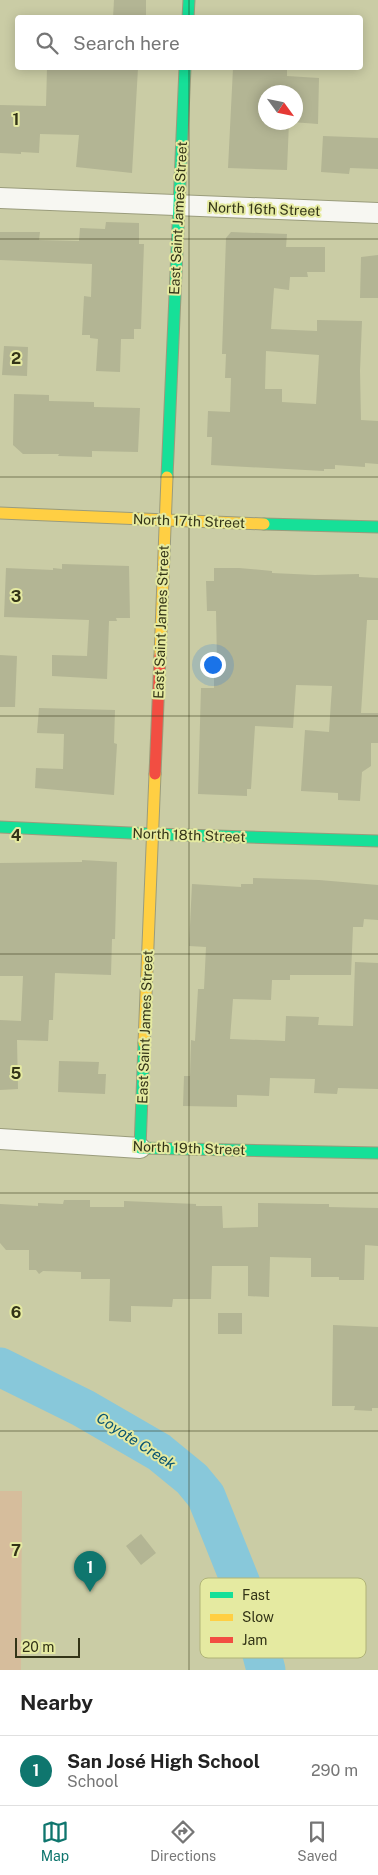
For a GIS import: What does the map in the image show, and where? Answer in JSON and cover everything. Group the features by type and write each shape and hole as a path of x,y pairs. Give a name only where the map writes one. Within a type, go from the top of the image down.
{"street":[{"path":"188,0 188,15"},
{"name":"East Saint James Street","path":"140,1148 185,70"},
{"name":"North 16th Street","path":"0,198 378,213"},
{"name":"North 17th Street","path":"0,513 378,527"},
{"name":"North 18th Street","path":"0,827 378,841"},
{"name":"North 19th Street","path":"0,1139 140,1148 378,1153"}],"shaded area":[{"path":"0,1491 22,1491 21,1670 0,1670"}],"building":[{"path":"114,0 146,0 146,15 113,15"},
{"path":"47,70 138,70 132,173 76,167 79,135 40,134 39,153 0,153 0,105 46,106"},
{"path":"233,70 287,70 287,76 319,78 318,124 303,123 303,85 258,85 258,130 289,130 287,170 228,168"},
{"path":"323,136 378,138 378,169 350,168 349,174 321,172"},
{"path":"106,222 139,223 139,244 144,244 141,329 134,329 134,339 121,339 120,372 96,371 98,339 90,338 90,335 82,335 84,296 91,297 92,264 0,260 0,232 40,232 39,240 79,241 80,228 105,229"},
{"path":"231,232 287,234 286,247 325,247 325,272 307,272 308,277 290,277 289,290 274,288 271,329 317,331 317,320 362,321 361,420 378,421 378,464 365,463 365,467 335,465 335,469 324,469 324,471 211,465 212,437 207,437 208,411 230,412 231,378 225,378 226,354 222,354 226,238","holes":["266,351 319,355 316,404 282,402 282,389 265,389"]},
{"path":"378,255 378,298 360,298 361,257"},
{"path":"4,346 28,347 27,376 2,375"},
{"path":"14,394 49,395 49,401 94,402 94,407 140,408 138,452 92,451 92,457 58,456 59,454 23,454 13,445"},
{"path":"62,564 129,566 130,618 116,618 117,621 109,621 107,679 52,676 52,655 87,656 89,620 4,617 6,568 53,570 53,568 62,569"},
{"path":"214,568 239,568 272,571 272,573 315,575 359,574 359,577 378,578 378,620 367,620 361,713 378,713 378,743 371,743 371,766 362,772 360,801 338,800 338,793 301,791 305,730 329,732 332,686 296,685 293,728 255,726 251,789 247,789 247,796 198,794 201,688 214,688 214,662 217,662 216,611 207,611 206,581 214,581"},
{"path":"0,655 17,656 15,707 0,707"},
{"path":"39,708 115,710 114,743 117,744 114,795 35,788 36,768 63,769 64,734 37,733"},
{"path":"82,860 117,862 115,939 112,939 111,975 55,973 53,1020 49,1020 48,1041 17,1040 18,1089 0,1090 0,1020 21,1021 23,976 0,976 0,863 82,862"},
{"path":"253,878 319,880 378,885 378,920 364,919 363,927 353,927 351,975 290,975 290,980 272,980 271,1000 233,999 230,1039 285,1041 286,1016 319,1017 318,1025 353,1026 355,962 378,963 378,1089 338,1088 337,1094 314,1093 315,1079 270,1078 269,1096 237,1095 237,1107 183,1106 184,1076 190,1076 191,1040 195,1041 198,989 204,989 206,947 189,946 192,884 241,887 241,884 253,884"},
{"path":"59,1061 99,1062 98,1074 106,1074 105,1094 58,1092"},
{"path":"64,1200 90,1200 90,1207 124,1207 124,1201 222,1206 223,1228 258,1227 258,1203 329,1204 329,1207 378,1208 378,1246 365,1245 364,1280 339,1280 339,1277 311,1277 311,1258 270,1257 269,1297 248,1296 248,1266 212,1266 211,1299 173,1299 172,1307 131,1306 131,1322 109,1321 110,1279 81,1279 81,1272 43,1271 39,1274 36,1270 29,1270 29,1250 6,1250 0,1243 0,1204 38,1206 38,1203 63,1204"},
{"path":"218,1313 242,1313 242,1334 218,1334"},
{"path":"333,1325 378,1327 378,1408 372,1408 372,1411 354,1410 355,1406 332,1406"},
{"path":"141,1534 156,1553 141,1565 126,1546"}],"waterway":[{"name":"Coyote Creek","path":"0,1367 83,1408 159,1452 192,1479 206,1496 239,1578"},
{"name":"Coyote Creek","path":"263,1658 266,1670"}],"traffic: fast":[{"path":"188,15 189,0"},
{"path":"167,477 185,70"},
{"path":"264,524 378,527"},
{"path":"0,827 378,841"},
{"path":"144,1043 140,1148 378,1153"}],"traffic: slow":[{"path":"160,656 167,477"},
{"path":"0,513 264,524"},
{"path":"144,1043 155,774"}],"traffic: jam":[{"path":"155,774 160,656"}],"place":[{"name":"San José High School","path":"90,1592"}]}
